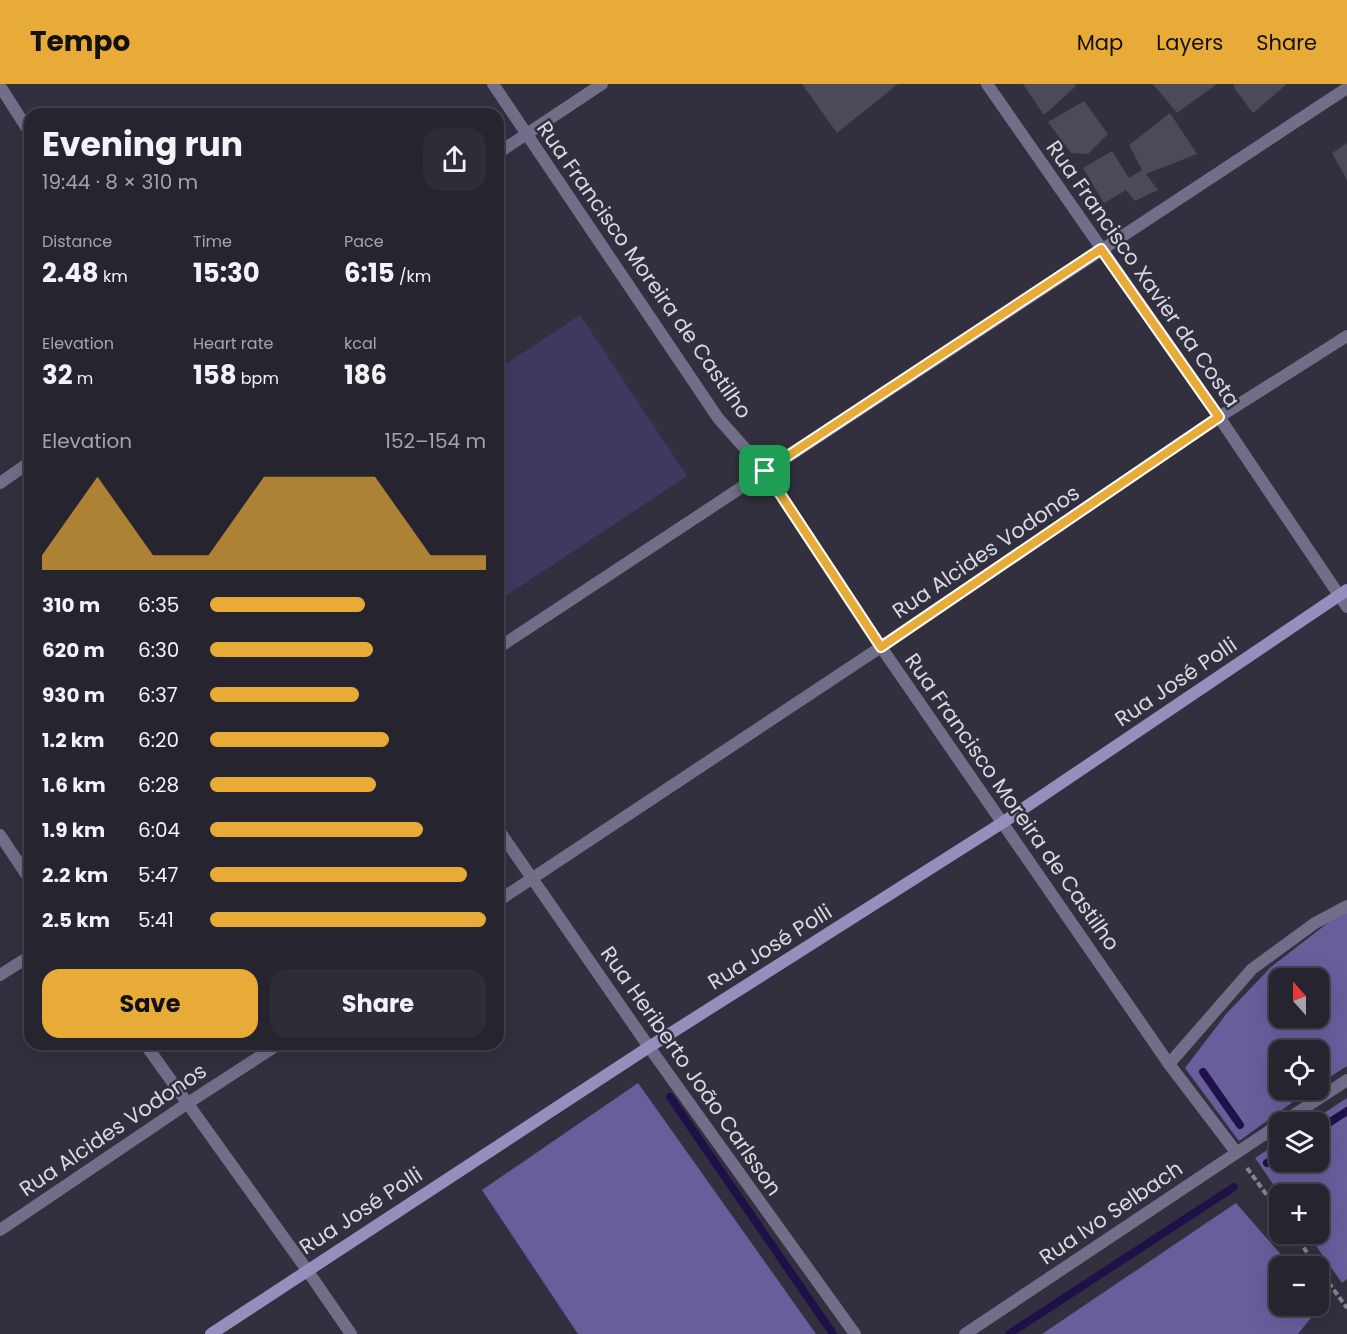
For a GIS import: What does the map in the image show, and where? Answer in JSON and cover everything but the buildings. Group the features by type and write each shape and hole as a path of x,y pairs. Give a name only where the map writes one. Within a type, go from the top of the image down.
{"street":[{"name":"Rua Francisco Moreira de Castilho","path":"493,84 718,418 765,471 881,647 1002,823 1170,1064 1236,1152"},
{"path":"504,149 602,84"},
{"name":"Rua Francisco Xavier da Costa","path":"987,84 1343,593 1347,607"},
{"path":"0,86 24,123"},
{"path":"504,644 1347,88"},
{"name":"Rua Alcides Vodonos","path":"504,897 881,647 1219,417 1347,336"},
{"path":"0,483 24,466"},
{"name":"Rua José Polli","path":"211,1334 649,1047 1002,823 1343,593"},
{"path":"0,835 24,871"},
{"name":"Rua Heriberto João Carlsson","path":"504,839 649,1047 855,1334"},
{"path":"1170,1064 1252,969 1315,923 1347,906"},
{"path":"0,975 24,960"},
{"path":"150,1050 351,1334"},
{"name":"Rua Alcides Vodonos","path":"0,1230 270,1050"},
{"name":"Rua Ivo Selbach","path":"1298,1112 1347,1080"},
{"name":"Rua Ivo Selbach","path":"965,1334 1269,1131"}],"path":[{"path":"1236,1152 1269,1198"},
{"path":"1329,1283 1347,1308"}],"shaded area":[{"path":"580,315 687,476 504,597 504,365"},
{"path":"1347,908 1347,1066 1329,1078 1329,1040 1269,1040 1269,1100 1296,1100 1279,1112 1269,1112 1269,1119 1239,1141 1185,1068 1227,1013 1269,969 1269,1028 1329,1028 1329,968 1270,968"},
{"path":"638,1083 816,1334 578,1334 482,1190"},
{"path":"1347,1098 1347,1279 1342,1283 1329,1264 1329,1256 1323,1256 1315,1244 1329,1244 1329,1184 1273,1184 1255,1158 1269,1149 1269,1172 1329,1172 1329,1112 1325,1112"},
{"path":"1236,1203 1269,1241 1269,1244 1272,1244 1282,1256 1269,1256 1269,1316 1313,1316 1298,1334 1042,1334"}],"waterway":[{"path":"1203,1072 1240,1125"},
{"path":"670,1097 833,1334"},
{"path":"1329,1123 1347,1111"},
{"path":"1009,1334 1234,1187"}],"route":[{"path":"1101,249 1219,417 881,647 765,471 1101,249"}]}
